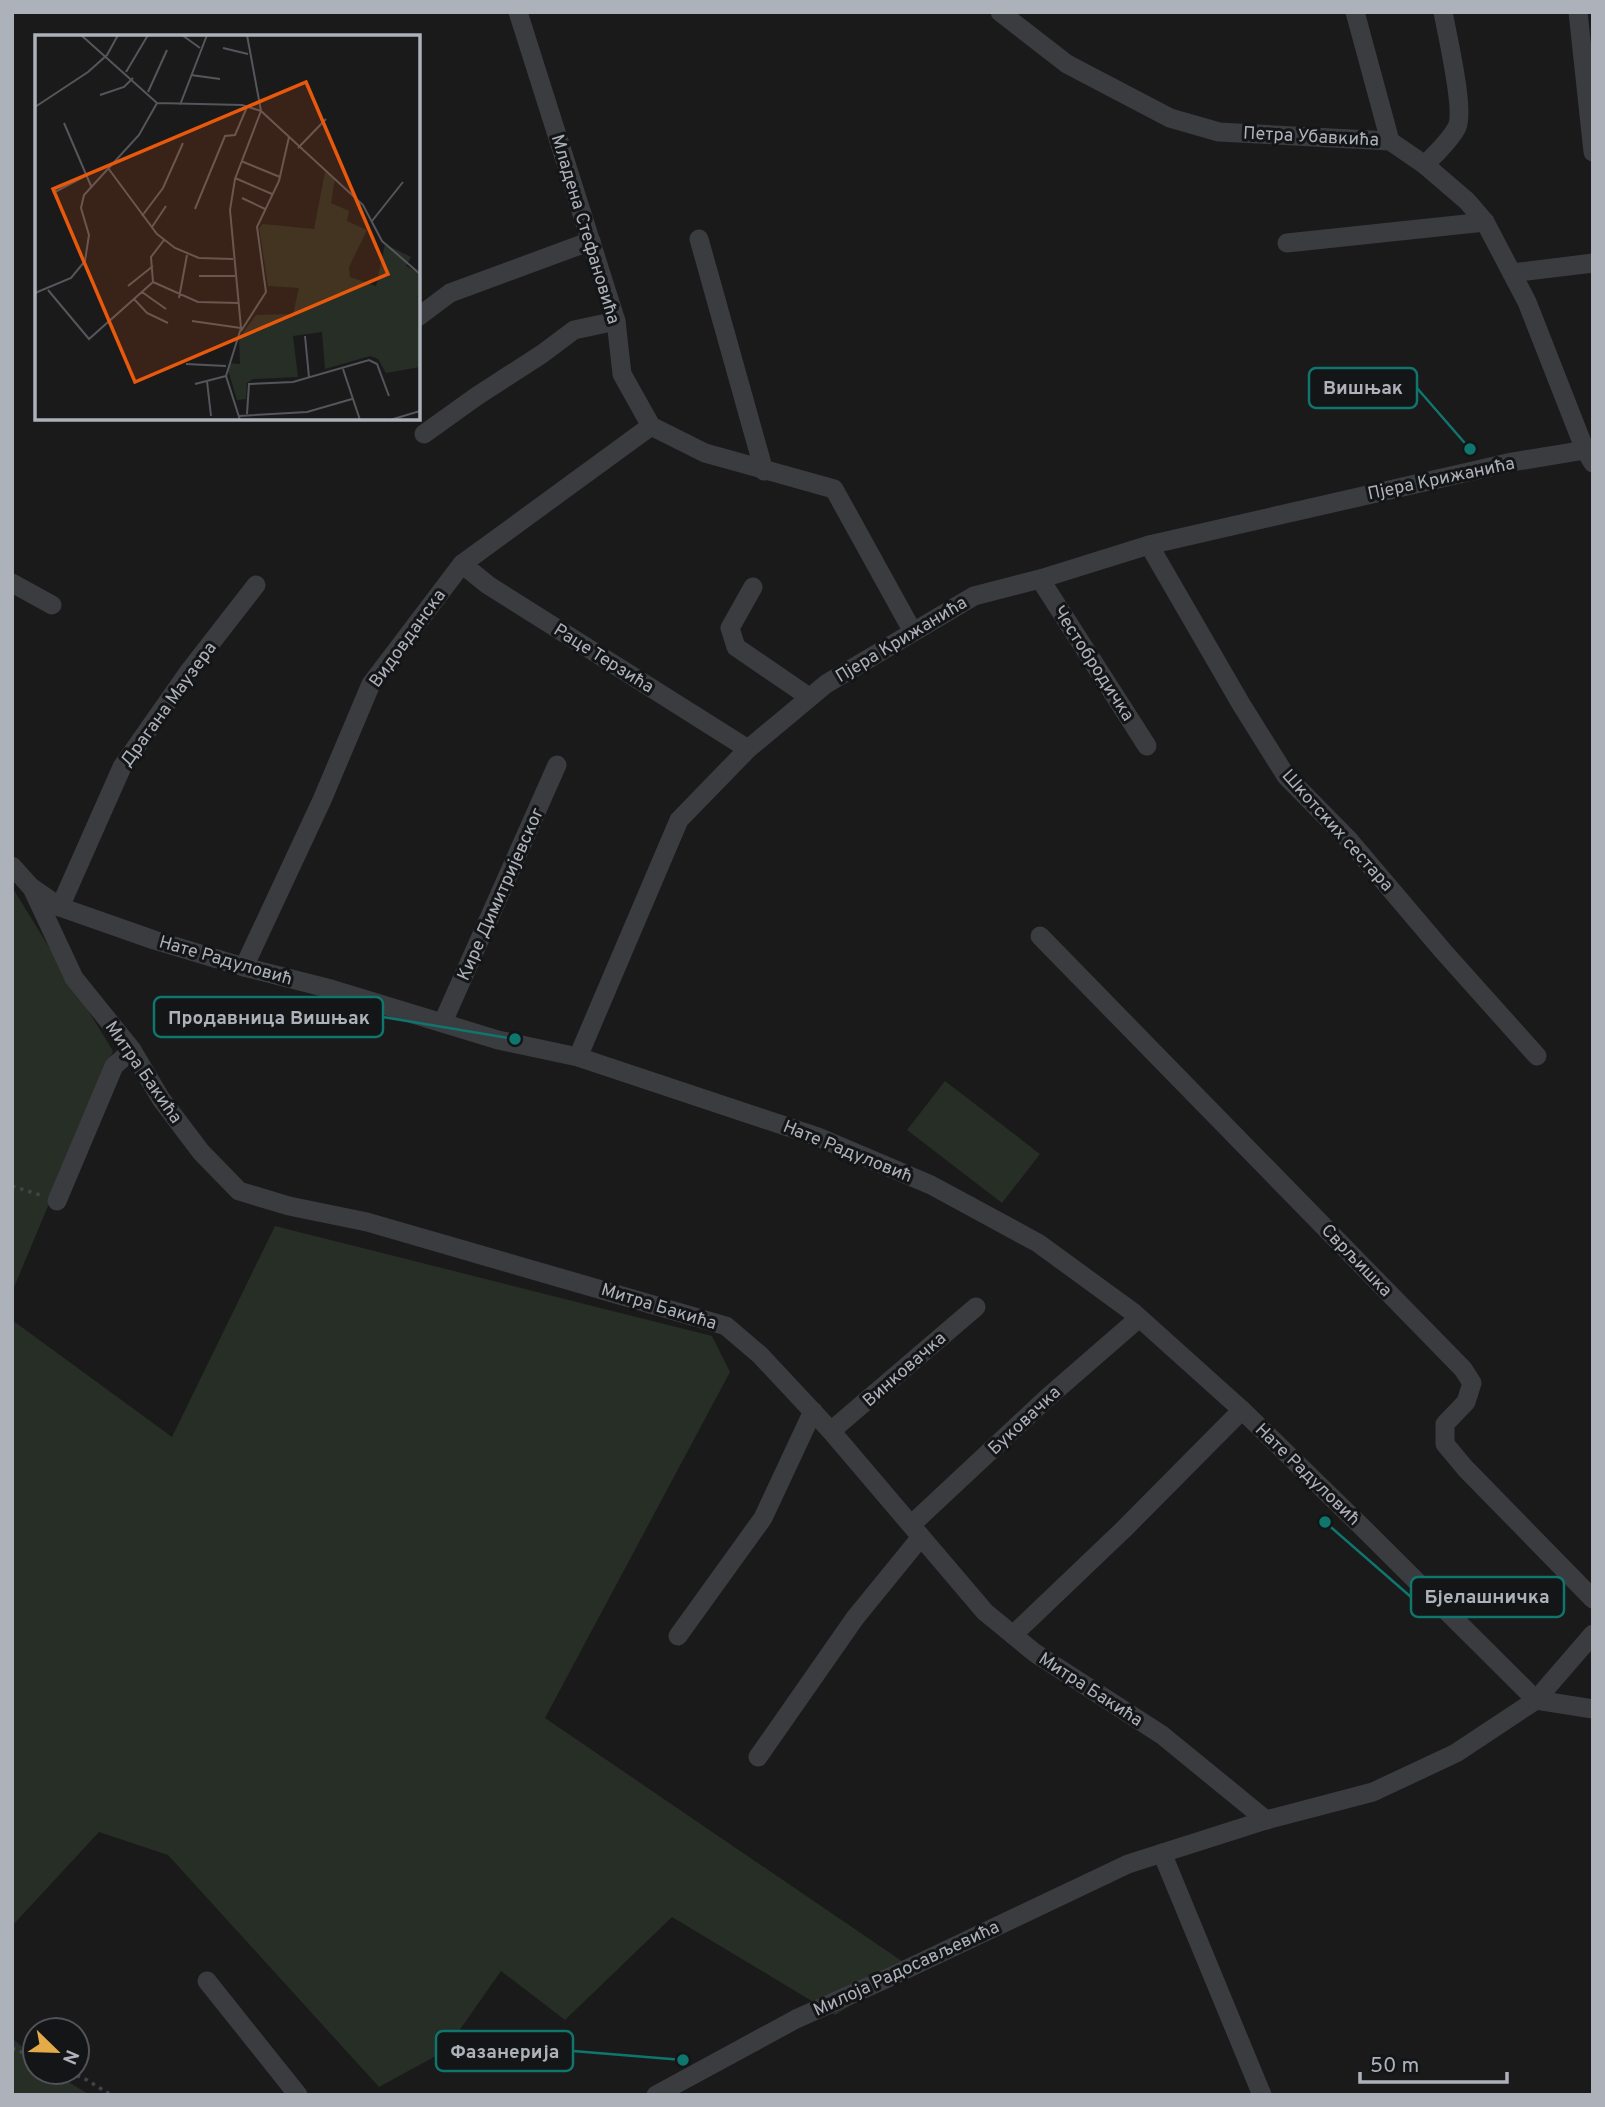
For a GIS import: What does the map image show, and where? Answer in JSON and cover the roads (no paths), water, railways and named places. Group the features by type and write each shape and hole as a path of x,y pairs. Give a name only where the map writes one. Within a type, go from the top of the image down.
{"street":[{"name":"Младена Стефановића","path":"518,12 616,321 622,374 651,426"},
{"name":"Петра Убавкића","path":"1000,12 1067,64 1170,118 1219,132 1390,141 1425,165 1466,201 1485,222 1527,302 1589,456"},
{"path":"1355,12 1390,141"},
{"path":"1425,165 1459,124 1443,12"},
{"path":"1578,12 1593,152"},
{"path":"1287,243 1485,222"},
{"path":"698,239 764,471"},
{"path":"420,316 450,293 592,241"},
{"path":"1512,273 1593,263"},
{"path":"424,434 574,330 616,321"},
{"path":"651,426 705,453 834,489 913,632"},
{"name":"Видовданска","path":"244,967 322,800 371,684 463,564 651,426"},
{"name":"Пјера Крижанића","path":"578,1057 680,820 748,749 809,697 913,632 974,596 1040,579 1149,545 1512,462 1589,456"},
{"name":"Шкотских сестара","path":"1149,545 1286,776 1348,839 1537,1056"},
{"name":"Раце Терзића","path":"463,564 488,585 748,749"},
{"name":"Честобродичка","path":"1040,579 1147,747"},
{"path":"12,583 52,605"},
{"name":"Драгана Маузера","path":"60,907 122,767 190,670 256,585"},
{"path":"753,587 730,628 736,647 809,697"},
{"name":"Кире Димитријевског","path":"443,1023 556,765"},
{"name":"Нате Радуловић","path":"12,866 31,887 60,907 154,940 331,989 498,1040 578,1057 818,1137 931,1185 1038,1242 1139,1318 1242,1410 1536,1700"},
{"name":"Митра Бакића","path":"31,887 74,978 132,1050 169,1110 201,1152 239,1191 289,1206 367,1222 726,1326 760,1355 813,1411 985,1612 1035,1653 1162,1735 1266,1820"},
{"name":"Сврљишка","path":"1040,936 1463,1369 1472,1383 1466,1402 1446,1424 1445,1444 1593,1600"},
{"path":"57,1201 114,1066 132,1050"},
{"name":"Винковачка","path":"831,1431 976,1307"},
{"name":"Буковачка","path":"758,1757 916,1531 1047,1398 1139,1318"},
{"path":"1013,1635 1123,1530 1242,1410"},
{"path":"678,1636 763,1518 813,1411"},
{"name":"Милоја Радосављевића","path":"656,2095 796,2019 890,1978 1128,1864 1266,1820 1373,1792 1456,1753 1536,1700 1593,1634"},
{"path":"1536,1700 1593,1709"},
{"path":"1162,1853 1262,2095"},
{"path":"207,1981 298,2095"}],"place":[{"name":"Вишњак","path":"1470,449"},
{"name":"Продавница Вишњак","path":"515,1039"},
{"name":"Бјелашничка","path":"1325,1522"},
{"name":"Фазанерија","path":"683,2060"}]}
